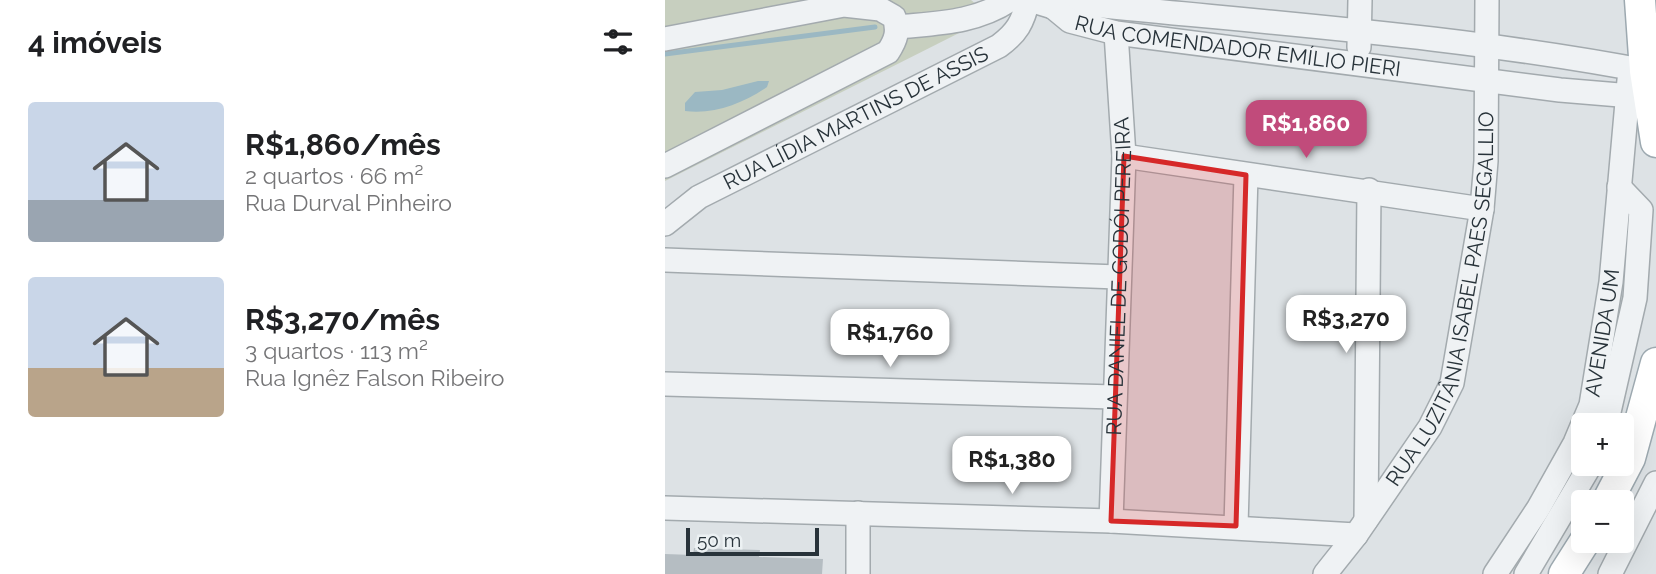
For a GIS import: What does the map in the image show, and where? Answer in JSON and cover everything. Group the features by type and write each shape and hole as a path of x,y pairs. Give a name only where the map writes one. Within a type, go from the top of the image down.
{"main road":[{"path":"1640,0 1644,83 1656,142"},
{"path":"1613,490 1630,458 1656,363"},
{"path":"1564,574 1577,553"}],"street":[{"path":"898,27 965,21 993,11 1010,0"},
{"path":"1029,0 1053,7"},
{"name":"RUA LÍDIA MARTINS DE ASSIS","path":"665,224 699,197 999,46 1015,34 1024,20 1029,0"},
{"path":"1358,64 1360,0"},
{"name":"RUA LUZITÂNIA ISABEL PAES SEGALLIO","path":"1325,574 1430,427 1452,383 1482,209 1486,161 1487,0"},
{"path":"665,39 844,5 880,9 894,17 898,27 888,52 665,166"},
{"name":"RUA COMENDADOR EMÍLIO PIERI","path":"1053,7 1093,5 1487,46 1644,83"},
{"name":"RUA COMENDADOR EMÍLIO PIERI","path":"1053,7 1070,21 1117,33 1486,81 1644,83"},
{"name":"RUA DANIEL DE GODÓI PEREIRA","path":"1111,521 1124,156 1117,33"},
{"name":"AVENIDA UM","path":"1495,574 1538,509 1575,443 1591,405 1611,282 1619,187 1644,83"},
{"path":"1124,156 1369,190 1482,209"},
{"path":"1236,526 1246,175"},
{"name":"AVENIDA UM","path":"1609,413 1624,346 1645,299 1641,210 1619,187"},
{"path":"665,508 1236,526 1361,527 1369,190"},
{"path":"665,260 1118,277"},
{"path":"1611,282 1620,294 1645,299"},
{"path":"1601,335 1614,333 1620,337 1624,346"},
{"path":"665,384 1114,397"},
{"path":"1526,574 1584,476"},
{"path":"1610,574 1656,483"},
{"path":"858,513 858,574"}],"highlighted area":[{"path":"1124,156 1246,175 1236,526 1111,521"}],"green space":[{"path":"665,0 971,0 982,9 967,29 665,181"}],"water":[{"path":"769,81 767,87 739,103 707,111 685,111 685,103 695,92 722,90"}],"building":[{"path":"694,548 760,550 759,557 823,559 822,574 665,574 665,554 693,555"}],"waterway":[{"path":"665,54 875,27"}]}
